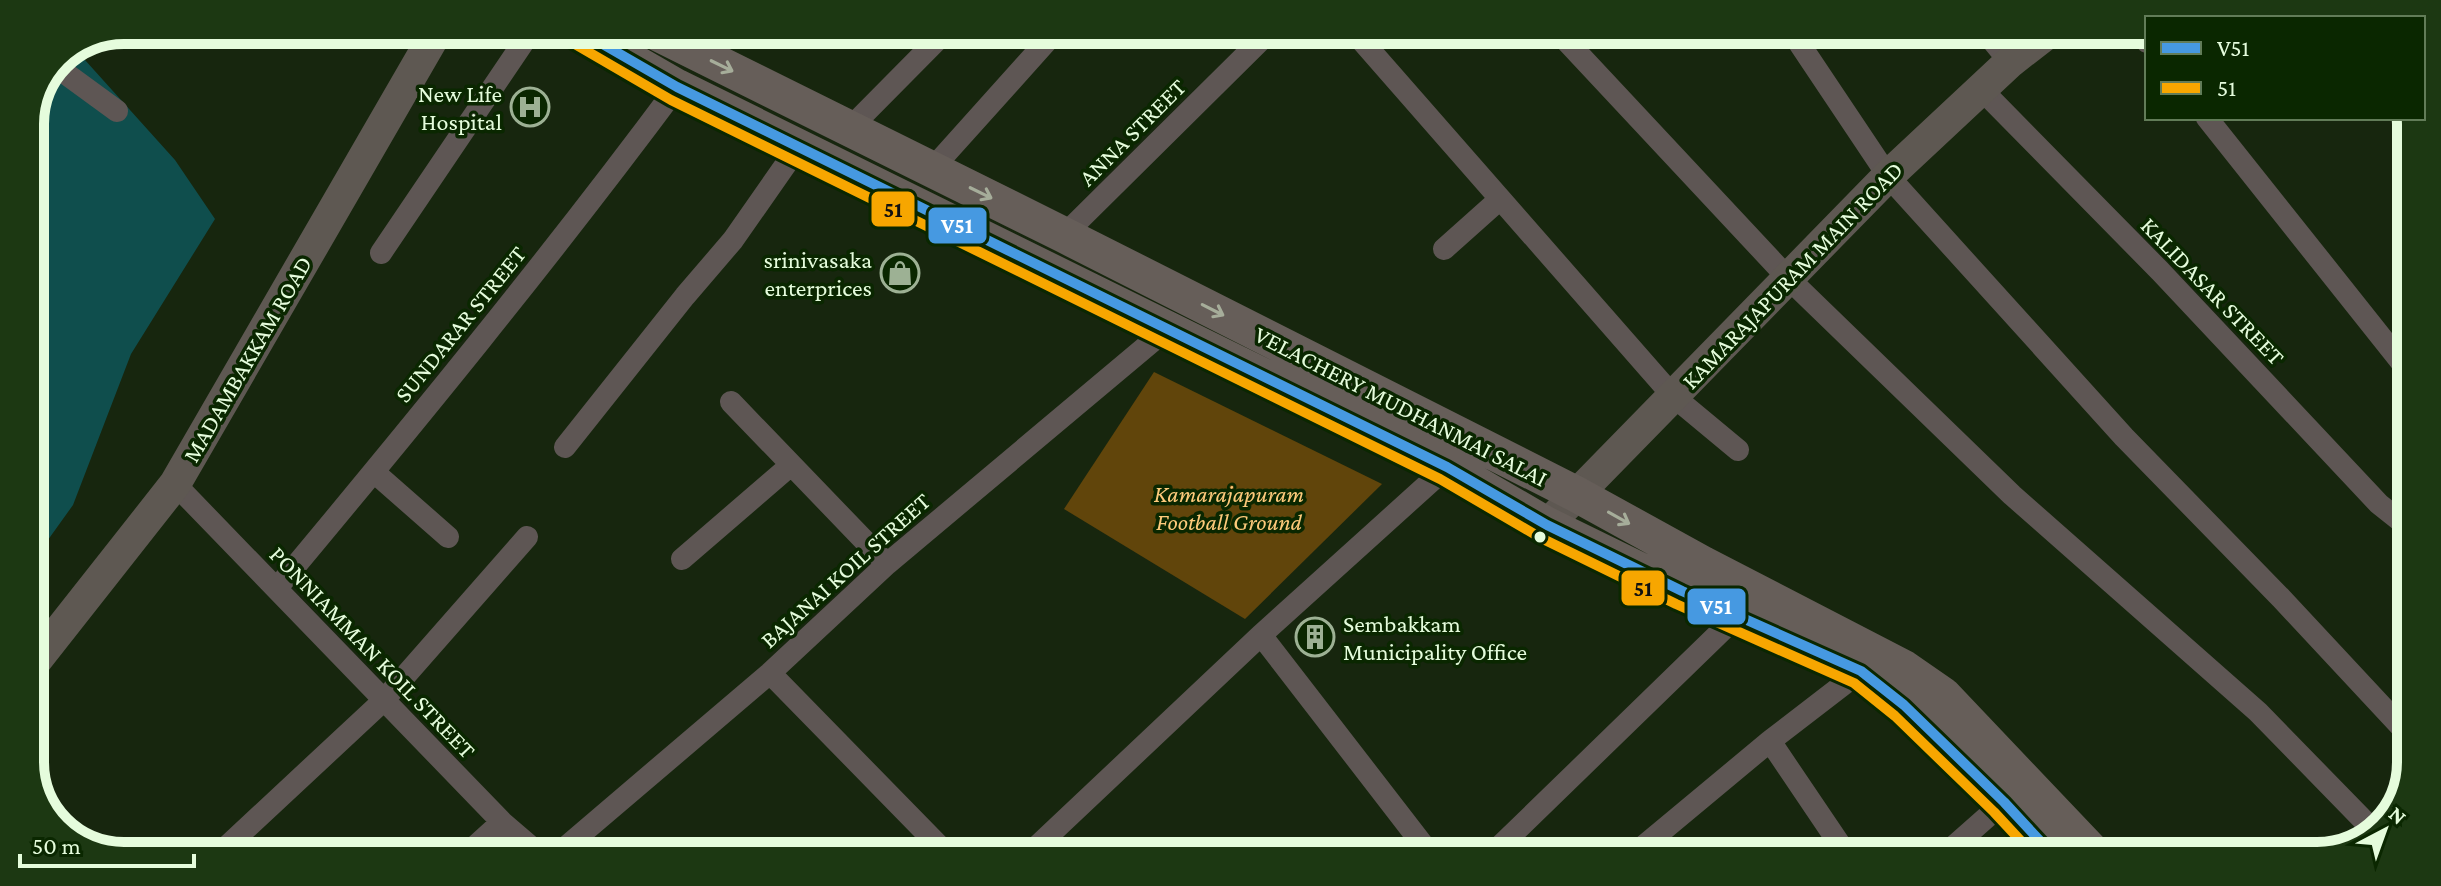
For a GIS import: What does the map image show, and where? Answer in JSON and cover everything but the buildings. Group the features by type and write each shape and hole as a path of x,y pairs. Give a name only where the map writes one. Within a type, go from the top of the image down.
{"main road":[{"name":"VELACHERY MUDHANMAI SALAI","path":"603,44 677,87 1447,467 1547,525 1682,591 1861,671 1904,705 2041,842"},
{"name":"VELACHERY MUDHANMAI SALAI","path":"679,44 1576,494 1904,668 1943,695 2083,842"}],"street":[{"name":"MADAMBAKKAM ROAD","path":"44,650 175,484 429,44"},
{"path":"381,253 522,44"},
{"path":"850,128 927,44"},
{"path":"932,169 1044,44"},
{"name":"ANNA STREET","path":"1064,235 1257,44"},
{"path":"1365,44 1673,396 1738,450"},
{"path":"1569,44 1788,278 2012,495 2258,712 2345,801"},
{"path":"1800,44 1888,176 2124,437 2397,722"},
{"path":"1995,44 2010,62"},
{"name":"KAMARAJAPURAM MAIN ROAD","path":"1547,525 1888,176 2033,44"},
{"path":"63,72 117,111"},
{"name":"SUNDARAR STREET","path":"277,588 456,373 677,87"},
{"name":"KALIDASAR STREET","path":"1981,89 2160,271 2379,504 2397,518"},
{"path":"2209,120 2397,357"},
{"path":"565,447 733,240 798,147"},
{"path":"1444,249 1500,199"},
{"name":"BAJANAI KOIL STREET","path":"572,842 770,673 887,564 1167,329"},
{"path":"731,402 887,564"},
{"path":"682,559 791,465"},
{"path":"1042,842 1261,635 1447,467"},
{"path":"374,472 448,537"},
{"name":"PONNIAMMAN KOIL STREET","path":"175,484 383,701 525,842"},
{"path":"232,842 383,701 527,537"},
{"path":"1504,842 1738,615"},
{"path":"1261,635 1421,842"},
{"path":"1649,842 1770,741 1861,671"},
{"path":"770,673 935,842"},
{"path":"1770,741 1838,842"},
{"path":"1959,842 2004,802"},
{"path":"480,842 502,822"}],"green space":[{"name":"Kamarajapuram Football Ground","path":"1154,372 1382,484 1245,619 1064,509"}],"water":[{"path":"81,56 175,160 215,219 131,354 73,505 44,545 44,124 50,93 57,79"}],"transit line":[{"name":"51","path":"575,44 671,100 1440,479 1541,538 1676,604 1854,683 1895,716 2022,842"},
{"name":"V51","path":"603,44 677,87 1447,467 1547,525 1682,591 1861,671 1904,705 2041,842"}],"place":[{"name":"New Life Hospital","path":"530,107"},
{"name":"srinivasaka enterprices","path":"900,273"},
{"name":"Sembakkam Municipality Office","path":"1315,637"}]}
